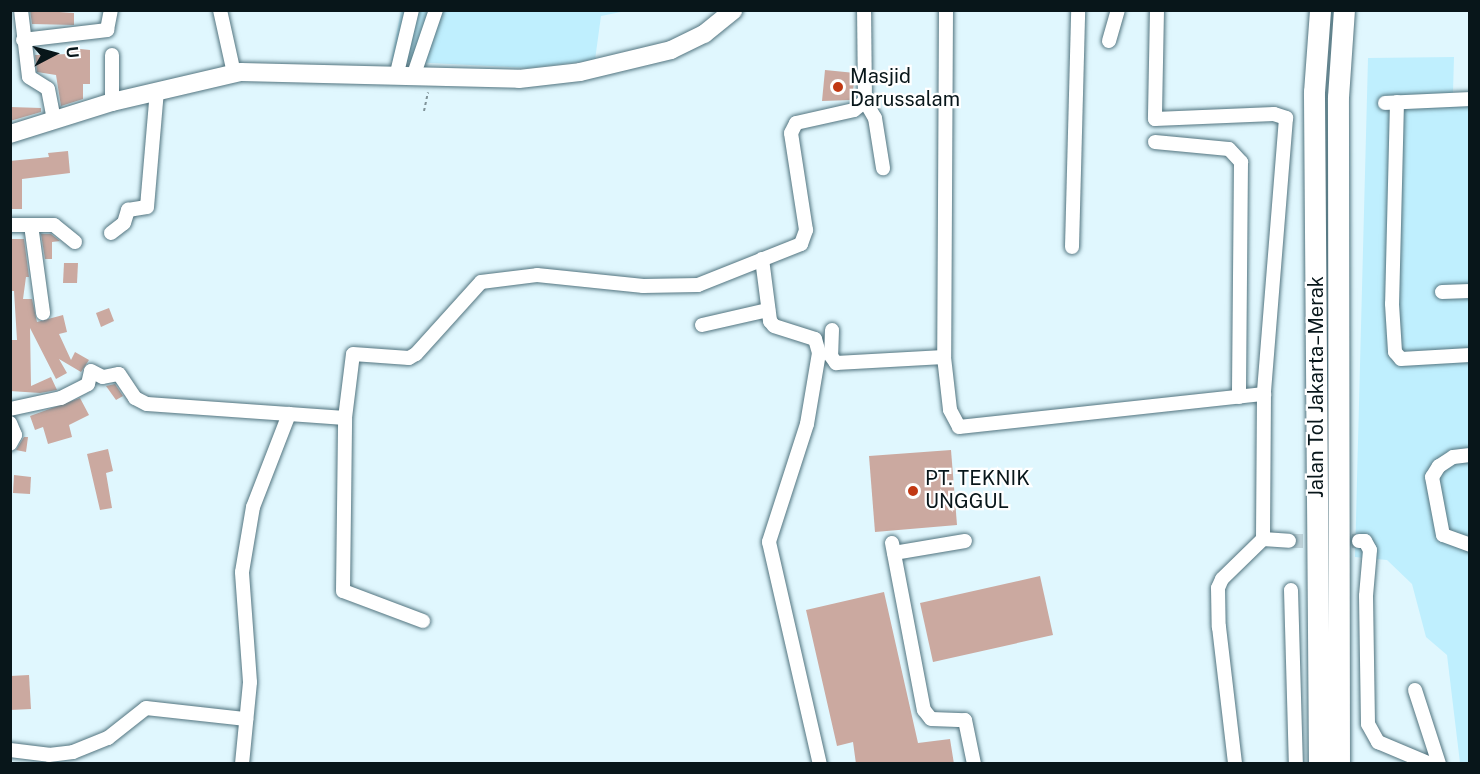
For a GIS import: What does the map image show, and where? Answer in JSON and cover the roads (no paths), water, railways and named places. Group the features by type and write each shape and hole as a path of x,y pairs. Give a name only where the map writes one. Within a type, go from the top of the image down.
{"highway":[{"name":"Jalan Tol Jakarta–Merak","path":"1319,764 1314,92 1320,10"},
{"name":"Jalan Tol Jakarta–Merak","path":"1339,764 1338,109 1344,10"}],"main road":[{"path":"10,134 112,102 234,73 519,79 618,65 690,42 734,10"}],"street":[{"path":"21,10 29,77 48,89 54,120"},
{"path":"23,40 107,30 111,10"},
{"path":"220,10 234,73"},
{"path":"412,10 413,77"},
{"path":"413,77 436,10"},
{"path":"864,10 865,101 875,118 882,168"},
{"path":"945,10 944,357 950,410 959,427 1264,394"},
{"path":"1072,248 1078,10"},
{"path":"1109,41 1118,10"},
{"path":"1157,10 1155,119 1169,122 1274,114 1286,118 1264,394 1263,539 1222,579 1218,588 1219,627 1235,764"},
{"path":"112,55 112,102"},
{"path":"111,233 124,223 128,210 147,207 157,90"},
{"path":"1470,99 1391,103 1392,304 1395,352 1401,359 1470,355"},
{"path":"423,621 343,591 345,418 353,354 409,358 416,354 481,282 537,275 643,286 698,285 762,259 792,250 804,239 793,126 820,115 854,110 865,101"},
{"path":"1155,142 1229,149 1241,162 1239,397"},
{"path":"10,225 54,225 75,242"},
{"path":"31,225 43,313"},
{"path":"762,259 768,310 774,326 810,336 819,353 807,424 769,542 820,764"},
{"path":"1442,292 1470,291"},
{"path":"702,325 768,310"},
{"path":"832,330 831,356 836,363 944,357"},
{"path":"10,409 61,398 88,384 91,371 103,377 119,374 135,398 147,404 345,418"},
{"path":"242,764 250,682 242,572 253,507 289,414"},
{"path":"10,423 15,435 10,444"},
{"path":"1470,455 1453,457 1439,466 1432,477 1443,535 1470,545"},
{"path":"1263,539 1289,541"},
{"path":"965,541 893,548 924,710 931,719 965,720 974,764"},
{"path":"1359,541 1365,541 1370,550 1366,596 1368,724 1378,742 1430,764"},
{"path":"1291,590 1296,764"},
{"path":"1415,690 1439,764"},
{"path":"10,750 49,755 73,752 108,738 146,708 246,719"}],"tunnel":[{"path":"1289,541 1359,541"}],"place":[{"name":"Masjid Darussalam","path":"838,87"},
{"name":"PT. TEKNIK UNGGUL","path":"913,491"}]}
